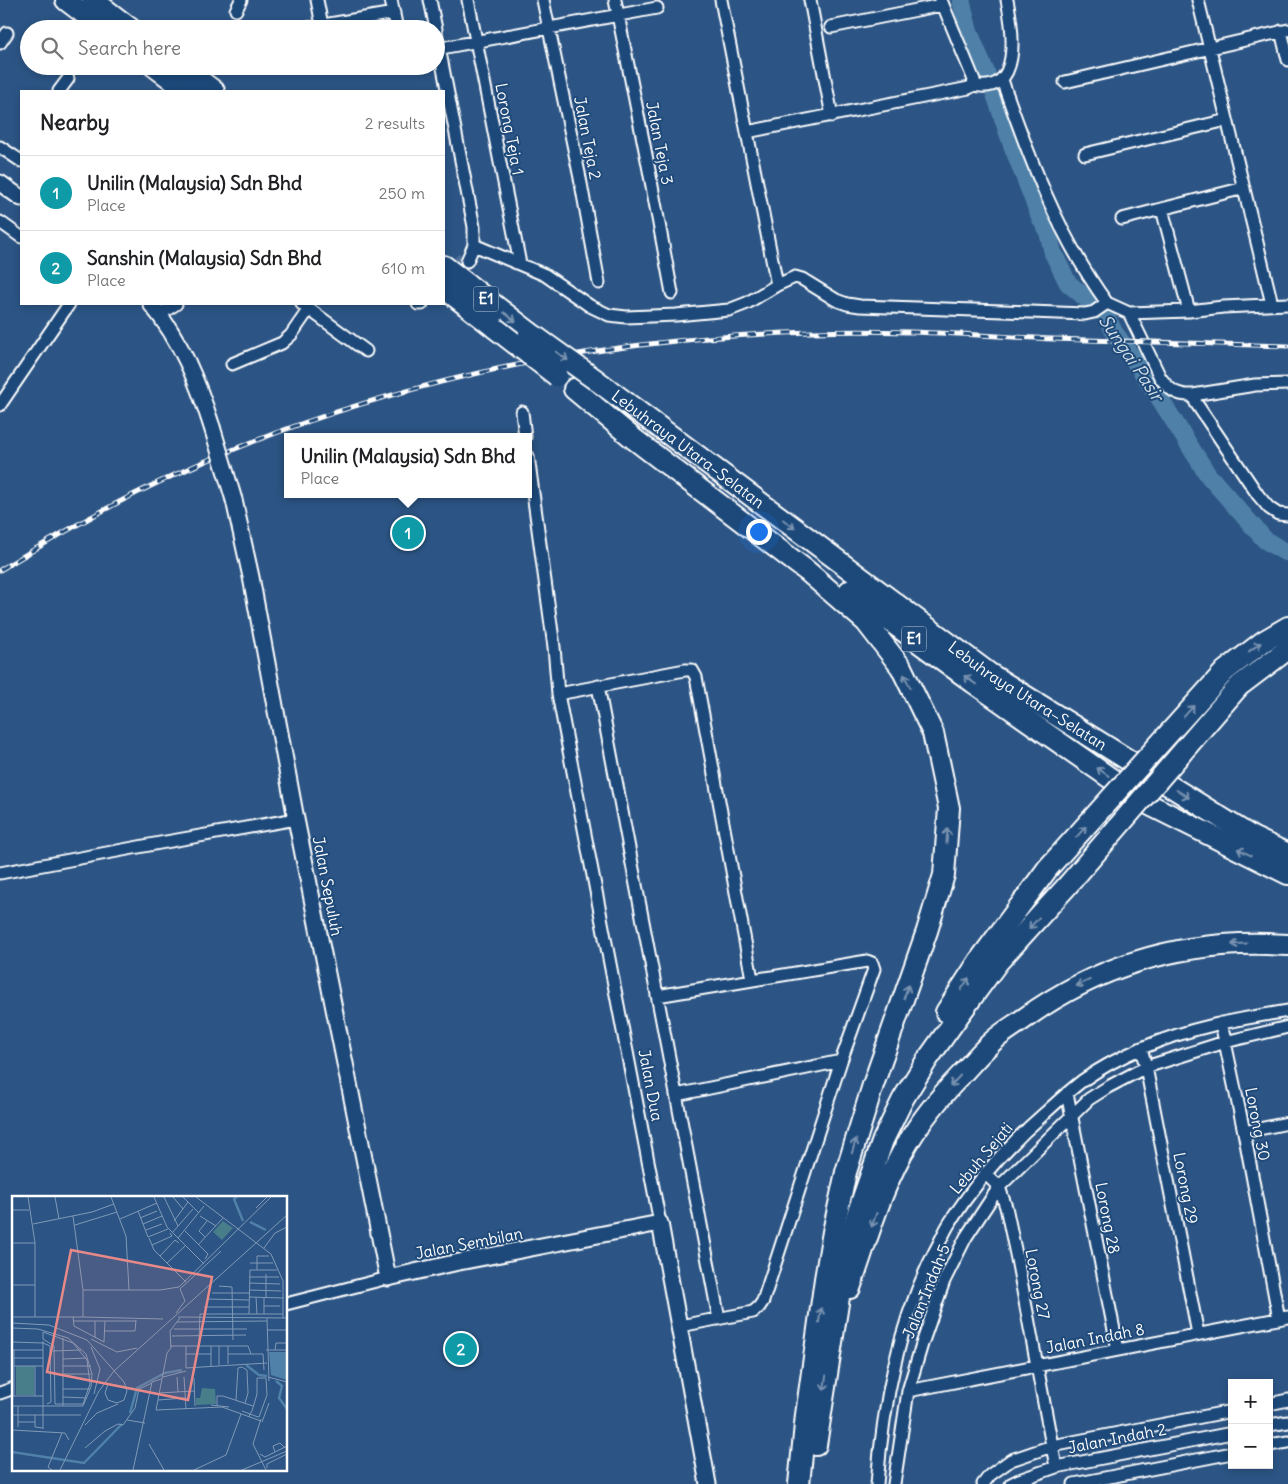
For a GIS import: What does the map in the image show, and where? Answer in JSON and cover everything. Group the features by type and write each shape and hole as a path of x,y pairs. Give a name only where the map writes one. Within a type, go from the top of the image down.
{"highway":[{"path":"66,0 92,20"},
{"path":"93,0 119,20"},
{"path":"166,75 186,90"},
{"path":"193,75 213,90"},
{"name":"Lebuhraya Utara–Selatan","path":"445,267 529,332 990,674 1252,837 1288,854"},
{"name":"Lebuhraya Utara–Selatan","path":"445,289 574,389 974,683 1146,803 1288,874"},
{"path":"574,389 634,439 807,571 866,622 901,667 932,733 949,808 944,875 928,931 873,1086 846,1172 825,1279 806,1416 799,1484"},
{"path":"825,1279 875,1132 906,1074 979,961 1048,868 1225,671 1264,641 1288,627"},
{"path":"813,1484 818,1432 844,1265 857,1215 883,1140 903,1099 928,1060 998,962 1067,886 1239,686 1288,649"},
{"path":"1252,837 1288,845"},
{"path":"833,1335 890,1175 908,1141 934,1104 991,1042 1049,1001 1069,990 1106,973 1152,957 1189,949 1242,943 1288,945"}],"main road":[{"path":"0,183 20,197"},
{"name":"Jalan Sepuluh","path":"156,309 175,338 201,392 234,500 251,577 296,819 388,1278"},
{"name":"Jalan Sembilan","path":"388,1278 454,1263 660,1223"},
{"name":"Jalan Dua","path":"660,1223 708,1484"}],"street":[{"path":"317,0 321,20"},
{"path":"391,0 395,20"},
{"path":"430,0 434,20"},
{"name":"Lorong Teja 1","path":"468,0 520,264"},
{"name":"Jalan Teja 2","path":"543,0 580,178 599,284"},
{"name":"Jalan Teja 3","path":"615,0 672,294"},
{"path":"721,0 777,285"},
{"path":"810,0 832,116"},
{"path":"746,132 969,88 973,85 982,87 995,83 1008,71 1011,61 1012,46 1007,0"},
{"path":"1198,0 1272,304"},
{"path":"831,27 941,2 974,80 973,85"},
{"path":"445,48 658,8"},
{"path":"352,20 394,13"},
{"path":"1065,82 1284,30 1288,60"},
{"path":"443,75 474,227 468,254 520,264 545,275 590,306 608,315 626,317 676,315 730,310 795,277 802,279 836,300 860,306 1085,314 1101,307 1129,313 1288,304"},
{"path":"60,90 68,79"},
{"path":"995,83 1056,216 1090,279 1101,307"},
{"path":"1085,154 1227,120"},
{"path":"0,147 18,159"},
{"path":"1122,219 1244,188"},
{"path":"1162,209 1189,311"},
{"path":"0,222 20,236"},
{"path":"0,405 68,305"},
{"path":"156,309 172,305"},
{"path":"232,364 282,343 291,334 305,306 366,351"},
{"path":"1129,313 1160,377 1174,393 1193,395 1255,385 1288,384"},
{"path":"1193,395 1196,403 1252,488 1270,508 1278,514 1288,516"},
{"path":"522,412 525,433"},
{"name":"Jalan Dua","path":"532,485 554,647 558,694 660,1223"},
{"path":"558,694 692,670 696,677 752,979"},
{"path":"598,686 718,1319"},
{"path":"0,873 296,819"},
{"path":"657,996 867,961 872,963 874,968 841,1061 763,1301 753,1312 680,1326"},
{"name":"Lebuh Sejati","path":"878,1484 880,1443 889,1388 902,1333 923,1275 948,1225 985,1173 1026,1129 1067,1093 1084,1080 1141,1048 1180,1034 1221,1023 1288,1011"},
{"name":"Lorong 30","path":"1221,1023 1283,1318"},
{"name":"Jalan Indah 5","path":"894,1484 908,1391 944,1281 966,1237 999,1187 1089,1099 1146,1066 1225,1042 1288,1027"},
{"name":"Lorong 29","path":"1141,1048 1198,1334"},
{"path":"676,1095 841,1061"},
{"name":"Lorong 28","path":"1067,1093 1118,1350"},
{"path":"1244,1132 1288,1123"},
{"name":"Lorong 27","path":"985,1173 999,1187 1006,1207 1056,1467"},
{"name":"Jalan Sembilan","path":"288,1303 388,1278"},
{"name":"Jalan Indah 8","path":"908,1391 1283,1318"},
{"path":"0,1393 12,1389"},
{"path":"1273,1403 1288,1400"},
{"path":"982,1484 990,1474 1011,1460 1052,1446 1228,1412"},
{"path":"1273,1424 1288,1422"},
{"name":"Jalan Indah 2","path":"1011,1484 1056,1467 1228,1434"},
{"path":"1273,1444 1288,1442"},
{"path":"1074,1484 1228,1454"}],"waterway":[{"name":"Sungai Pasir","path":"961,0 969,32 995,94 1040,217 1048,232 1053,253 1068,283 1105,314 1114,332 1148,380 1208,475 1265,540 1285,552 1288,551"}],"tunnel":[{"path":"447,274 463,257"}],"railway":[{"path":"0,570 126,498 246,444 324,416 404,392 484,372 565,356 648,344 730,336 843,331 1288,346"}],"place":[{"name":"Unilin (Malaysia) Sdn Bhd","path":"408,533"},
{"name":"Sanshin (Malaysia) Sdn Bhd","path":"461,1349"}]}
